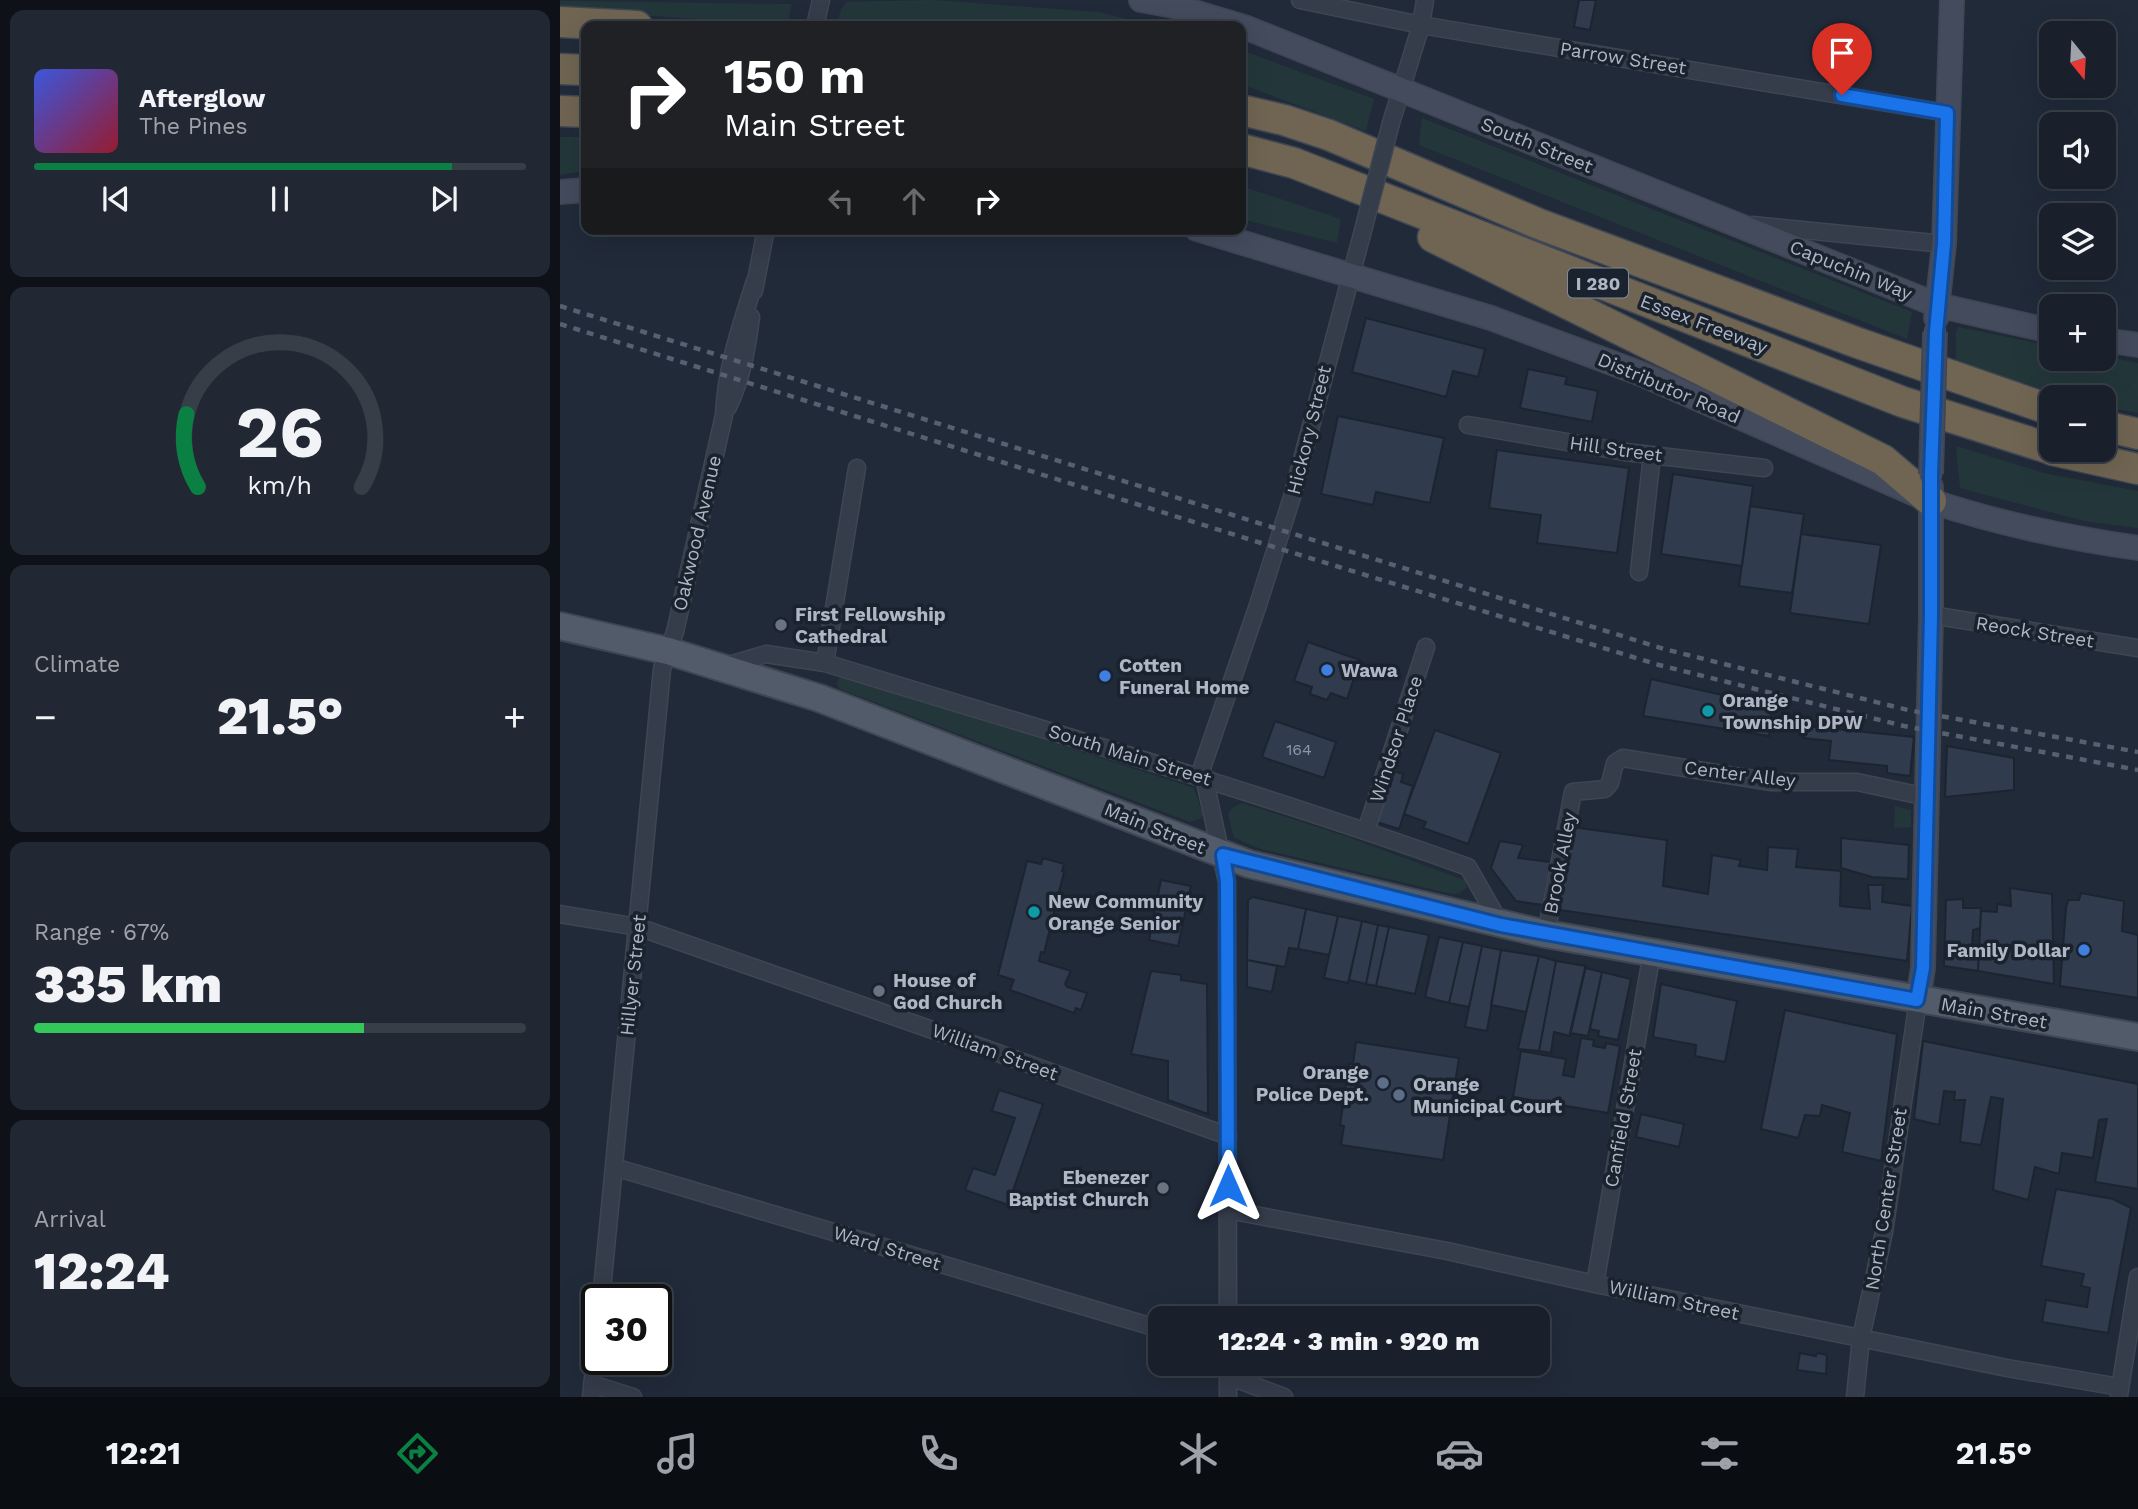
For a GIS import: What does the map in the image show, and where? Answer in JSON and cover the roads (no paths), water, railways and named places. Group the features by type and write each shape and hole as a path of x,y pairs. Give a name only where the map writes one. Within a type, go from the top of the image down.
{"highway":[{"path":"560,22 581,23"},
{"path":"560,69 581,70"},
{"path":"1246,104 1284,120"},
{"path":"560,111 581,112"},
{"name":"Essex Freeway","path":"1246,111 1329,135 1539,224 1858,343 2039,406"},
{"name":"Essex Freeway","path":"1246,150 1294,163 1903,402 2039,446"},
{"path":"1294,163 1421,231 1883,460 1931,487"},
{"path":"2116,429 2138,434"},
{"name":"Essex Freeway","path":"2106,462 2138,469"}],"main road":[{"name":"South Street","path":"1141,0 1174,6 1224,21"},
{"path":"1917,1000 1923,968 1931,615 1931,487 1937,305 1944,244 1952,0"},
{"name":"South Street","path":"1246,28 1734,223"},
{"path":"560,192 581,190"},
{"name":"Capuchin Way","path":"1734,223 1937,305 2039,328"},
{"name":"Distributor Road","path":"1217,235 1491,318 1931,487 1977,516 2066,537 2138,548"},
{"path":"2116,342 2138,345"},
{"name":"Main Street","path":"560,626 668,651 819,698 1176,834 1223,855 1546,934 2138,1037"}],"street":[{"name":"Parrow Street","path":"1300,0 1421,24 1947,113"},
{"name":"Hickory Street","path":"1228,1306 1227,881 1202,768 1292,497 1400,90 1421,24 1425,0"},
{"path":"815,21 820,4"},
{"name":"South Street","path":"1734,223 1944,244"},
{"name":"Oakwood Avenue","path":"668,651 675,632 724,415 738,386 765,235"},
{"name":"Hill Street","path":"1468,425 1652,455 1764,468"},
{"path":"1639,572 1652,455"},
{"path":"825,663 857,468"},
{"name":"Reock Street","path":"1931,615 2138,648"},
{"name":"Windsor Place","path":"1366,831 1426,648"},
{"name":"Hillyer Street","path":"603,1284 662,669 668,651"},
{"name":"South Main Street","path":"722,667 766,653 825,663 1204,778 1366,831 1468,867 1501,925"},
{"name":"Center Alley","path":"1573,792 1605,789 1610,783 1615,763 1623,758 1772,782 1857,782 1927,797"},
{"name":"Brook Alley","path":"1546,934 1573,792"},
{"name":"William Street","path":"560,914 638,927 972,1043 1228,1136"},
{"name":"Canfield Street","path":"1595,1284 1652,952"},
{"name":"North Center Street","path":"1855,1397 1861,1338 1884,1232 1917,1000"},
{"name":"Ward Street","path":"614,1167 1148,1325"},
{"name":"William Street","path":"1228,1210 1447,1251 2119,1392"},
{"path":"2119,1392 2138,1277"},
{"path":"1228,1376 1228,1397"},
{"path":"1240,1376 1284,1397"},
{"path":"591,1390 633,1397"}],"railway":[{"path":"560,306 1664,649 1908,710 2138,752"},
{"path":"560,324 1659,665 1904,726 2138,770"}],"place":[{"name":"First Fellowship Cathedral","path":"781,625"},
{"name":"Wawa","path":"1327,670"},
{"name":"Cotten Funeral Home","path":"1105,676"},
{"name":"Orange Township DPW","path":"1708,711"},
{"name":"New Community Orange Senior","path":"1034,912"},
{"name":"Family Dollar","path":"2084,950"},
{"name":"House of God Church","path":"879,991"},
{"name":"Orange Police Dept.","path":"1383,1083"},
{"name":"Orange Municipal Court","path":"1399,1095"},
{"name":"Ebenezer Baptist Church","path":"1163,1188"}]}
